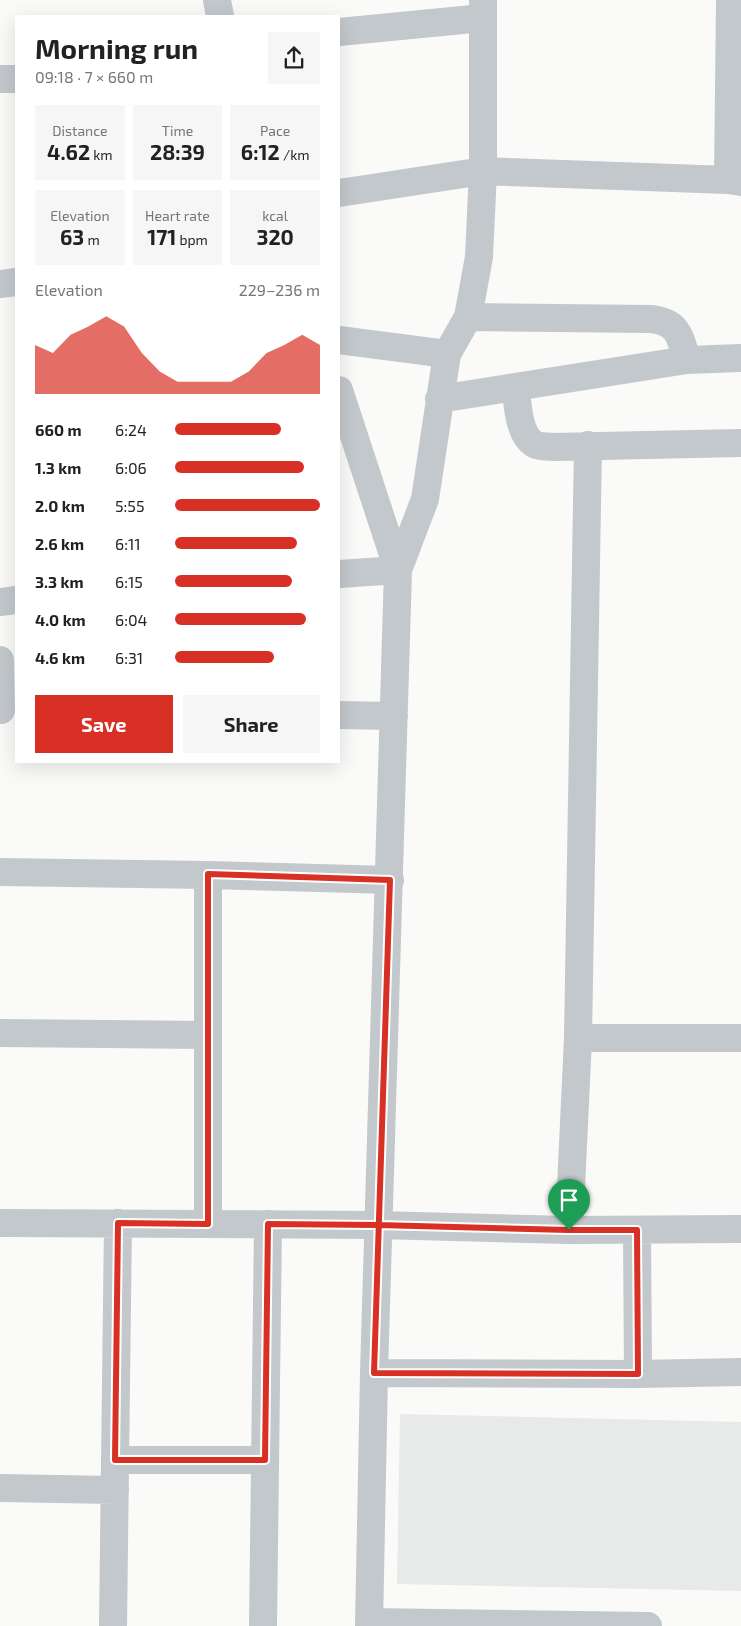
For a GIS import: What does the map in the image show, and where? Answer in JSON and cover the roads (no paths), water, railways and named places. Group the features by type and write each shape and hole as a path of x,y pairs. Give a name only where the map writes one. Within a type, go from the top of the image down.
{"street":[{"path":"217,0 220,15"},
{"path":"340,193 483,171 735,181 735,88 730,0"},
{"path":"340,32 483,9 483,171 479,257 468,317 446,354 424,500 398,570 378,1225 369,1624 648,1626"},
{"path":"0,79 15,79"},
{"path":"0,284 15,282"},
{"path":"468,317 664,320 680,336 687,360"},
{"path":"340,340 446,354"},
{"path":"439,399 687,360 741,358"},
{"path":"516,388 518,411 528,440 535,445 741,443"},
{"path":"340,393 398,570"},
{"path":"569,1230 578,1038 588,445"},
{"path":"340,574 398,570"},
{"path":"0,602 15,600"},
{"path":"0,660 6,710"},
{"path":"340,715 394,716"},
{"path":"0,872 208,874 390,880"},
{"path":"208,874 208,1224"},
{"path":"0,1033 208,1035"},
{"path":"578,1038 741,1038"},
{"path":"0,1223 378,1225 569,1230 741,1229"},
{"path":"113,1626 118,1223"},
{"path":"263,1626 268,1224"},
{"path":"637,1230 638,1374"},
{"path":"374,1373 638,1374 741,1372"},
{"path":"115,1460 265,1460"},
{"path":"0,1488 115,1490"}]}
